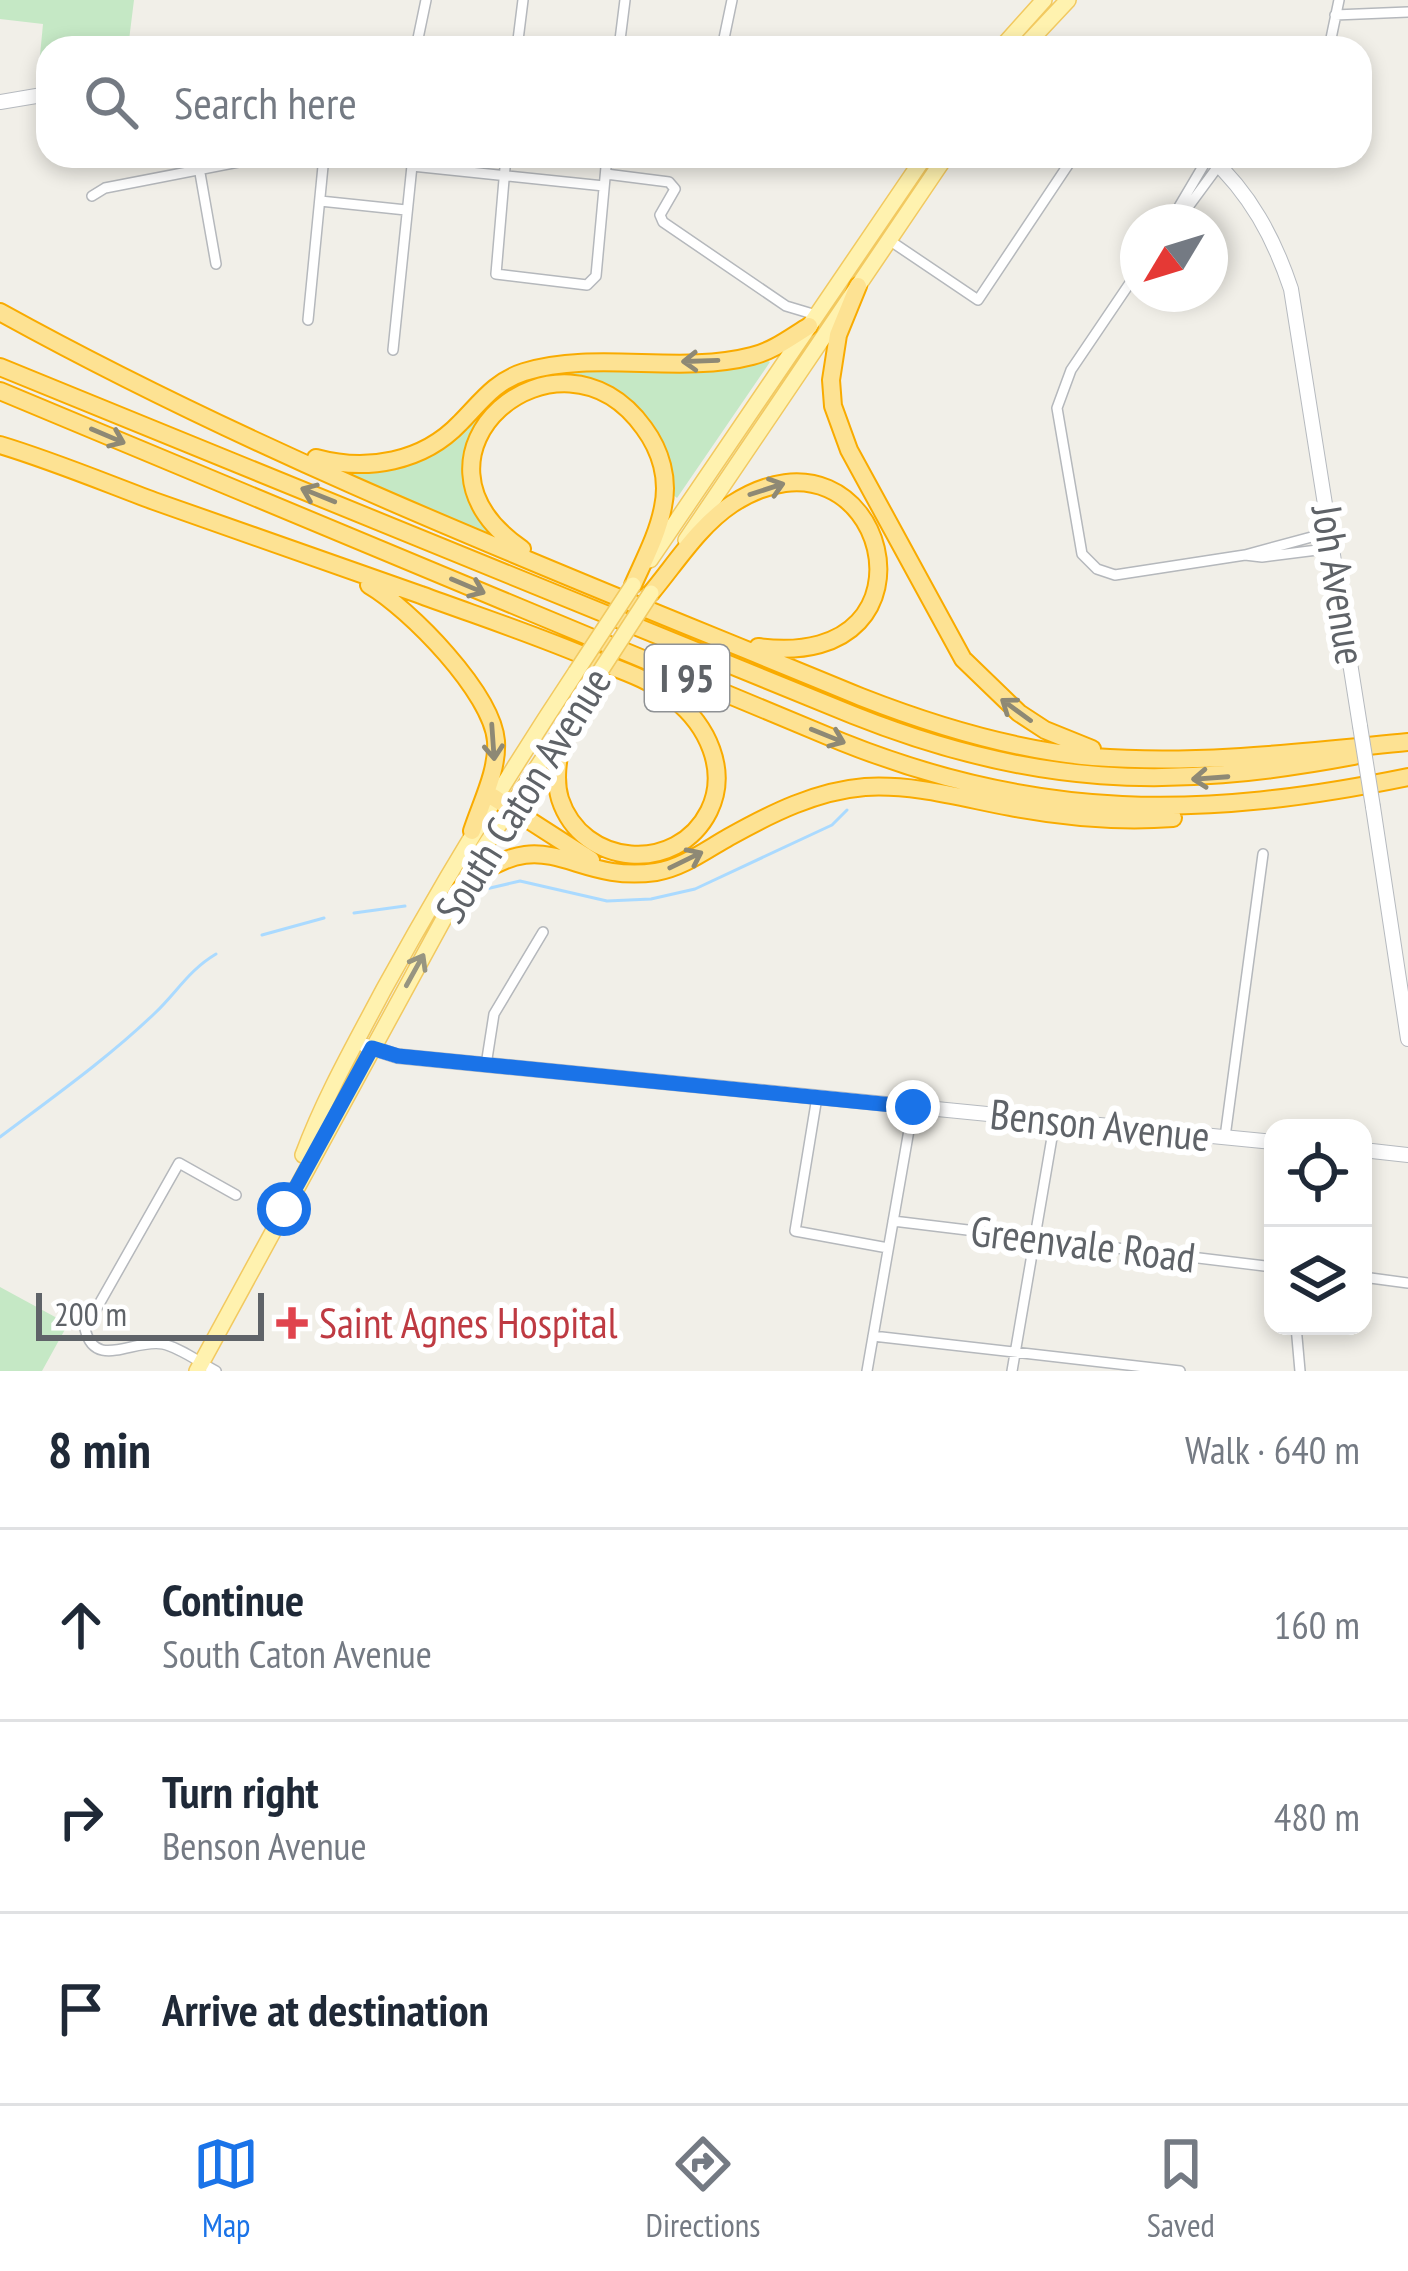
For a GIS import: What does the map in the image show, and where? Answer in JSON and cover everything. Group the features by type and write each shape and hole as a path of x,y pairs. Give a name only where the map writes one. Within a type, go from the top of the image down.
{"highway":[{"path":"858,286 832,355 833,406 849,450 949,638 981,680 1046,730 1094,749 1164,759"},
{"path":"0,312 153,393 569,576 860,698 951,729 1055,752 1164,759 1408,744"},
{"path":"153,393 309,456 336,464 385,463 440,440 490,391 521,373 562,366 750,357 812,320"},
{"name":"I 95","path":"0,367 866,720 970,754 1065,773 1185,779 1276,770 1408,744"},
{"path":"569,576 498,530 478,501 471,468 478,434 497,407 525,390 557,384 592,390 622,405 647,431 657,450 663,466 664,506 633,585"},
{"name":"I 95","path":"0,391 842,742 934,775 1044,799 1157,808 1255,803 1401,778"},
{"path":"0,446 507,626 662,689 690,714 715,759 715,791 705,818 681,844 656,854 625,855 594,844 566,814 558,792 564,727"},
{"path":"651,593 711,521 761,489 805,483 840,494 855,506 877,541 880,559 875,595 854,627 839,638 801,650 758,647 709,634"},
{"path":"297,552 358,579 393,601 478,698 490,719 496,752 472,831"},
{"path":"459,890 491,864 518,854 550,855 638,873 673,868 798,803 867,787 928,790 1070,816 1158,819 1256,809 1401,778"},
{"path":"501,802 608,870"}],"main road":[{"path":"1012,36 1044,0"},
{"path":"1034,36 1068,0"},
{"name":"South Caton Avenue","path":"364,1045 459,890 501,802 576,672 917,168"},
{"name":"South Caton Avenue","path":"205,1368 472,831 564,727 938,168"}],"street":[{"path":"418,36 425,0"},
{"path":"518,36 523,0"},
{"path":"620,36 625,0"},
{"path":"724,36 732,0"},
{"path":"1331,36 1339,0"},
{"path":"1335,15 1408,12"},
{"path":"0,102 36,96"},
{"path":"199,168 216,264"},
{"path":"92,196 105,188 218,168"},
{"path":"308,320 323,168"},
{"path":"393,350 411,168"},
{"path":"458,168 504,175 664,180 674,193 660,215 663,223 812,320"},
{"path":"505,168 496,274 593,283 606,168"},
{"path":"889,240 978,300 1066,168"},
{"path":"1185,204 1209,168"},
{"name":"Joh Avenue","path":"1220,168 1267,228 1292,289 1408,1039"},
{"path":"320,201 406,210"},
{"path":"1120,298 1071,370 1057,407 1082,554 1097,569 1115,575 1332,540"},
{"path":"1225,1137 1263,854"},
{"path":"486,1065 494,1014 542,932"},
{"name":"Benson Avenue","path":"364,1045 398,1056 1264,1141"},
{"path":"817,1097 795,1231 888,1248"},
{"path":"867,1371 913,1107"},
{"path":"1012,1371 1055,1120"},
{"path":"1372,1151 1408,1155"},
{"path":"205,1368 164,1345 147,1344 121,1358 103,1357 89,1344 85,1329 179,1163 236,1195"},
{"name":"Greenvale Road","path":"893,1221 1264,1266"},
{"path":"1372,1278 1408,1283"},
{"path":"1297,1335 1300,1371"},
{"path":"873,1336 1180,1371"}],"green space":[{"path":"0,0 134,0 130,36 42,36 43,24 0,19"},
{"path":"763,358 770,362 677,498 672,494 660,440 632,405 609,390 527,383 509,391 484,413 468,442 466,489 491,537 340,471 398,465 497,391 538,374"},
{"path":"0,1287 68,1324 42,1371 0,1371"}],"waterway":[{"path":"486,889 520,881 607,901 651,899 695,889 832,825 847,810"},
{"path":"354,913 405,906"},
{"path":"262,935 324,918"},
{"path":"0,1137 118,1046 216,954"}],"place":[{"name":"Saint Agnes Hospital","path":"292,1323"}],"route":[{"path":"284,1209 372,1048 398,1056 913,1107"}]}
